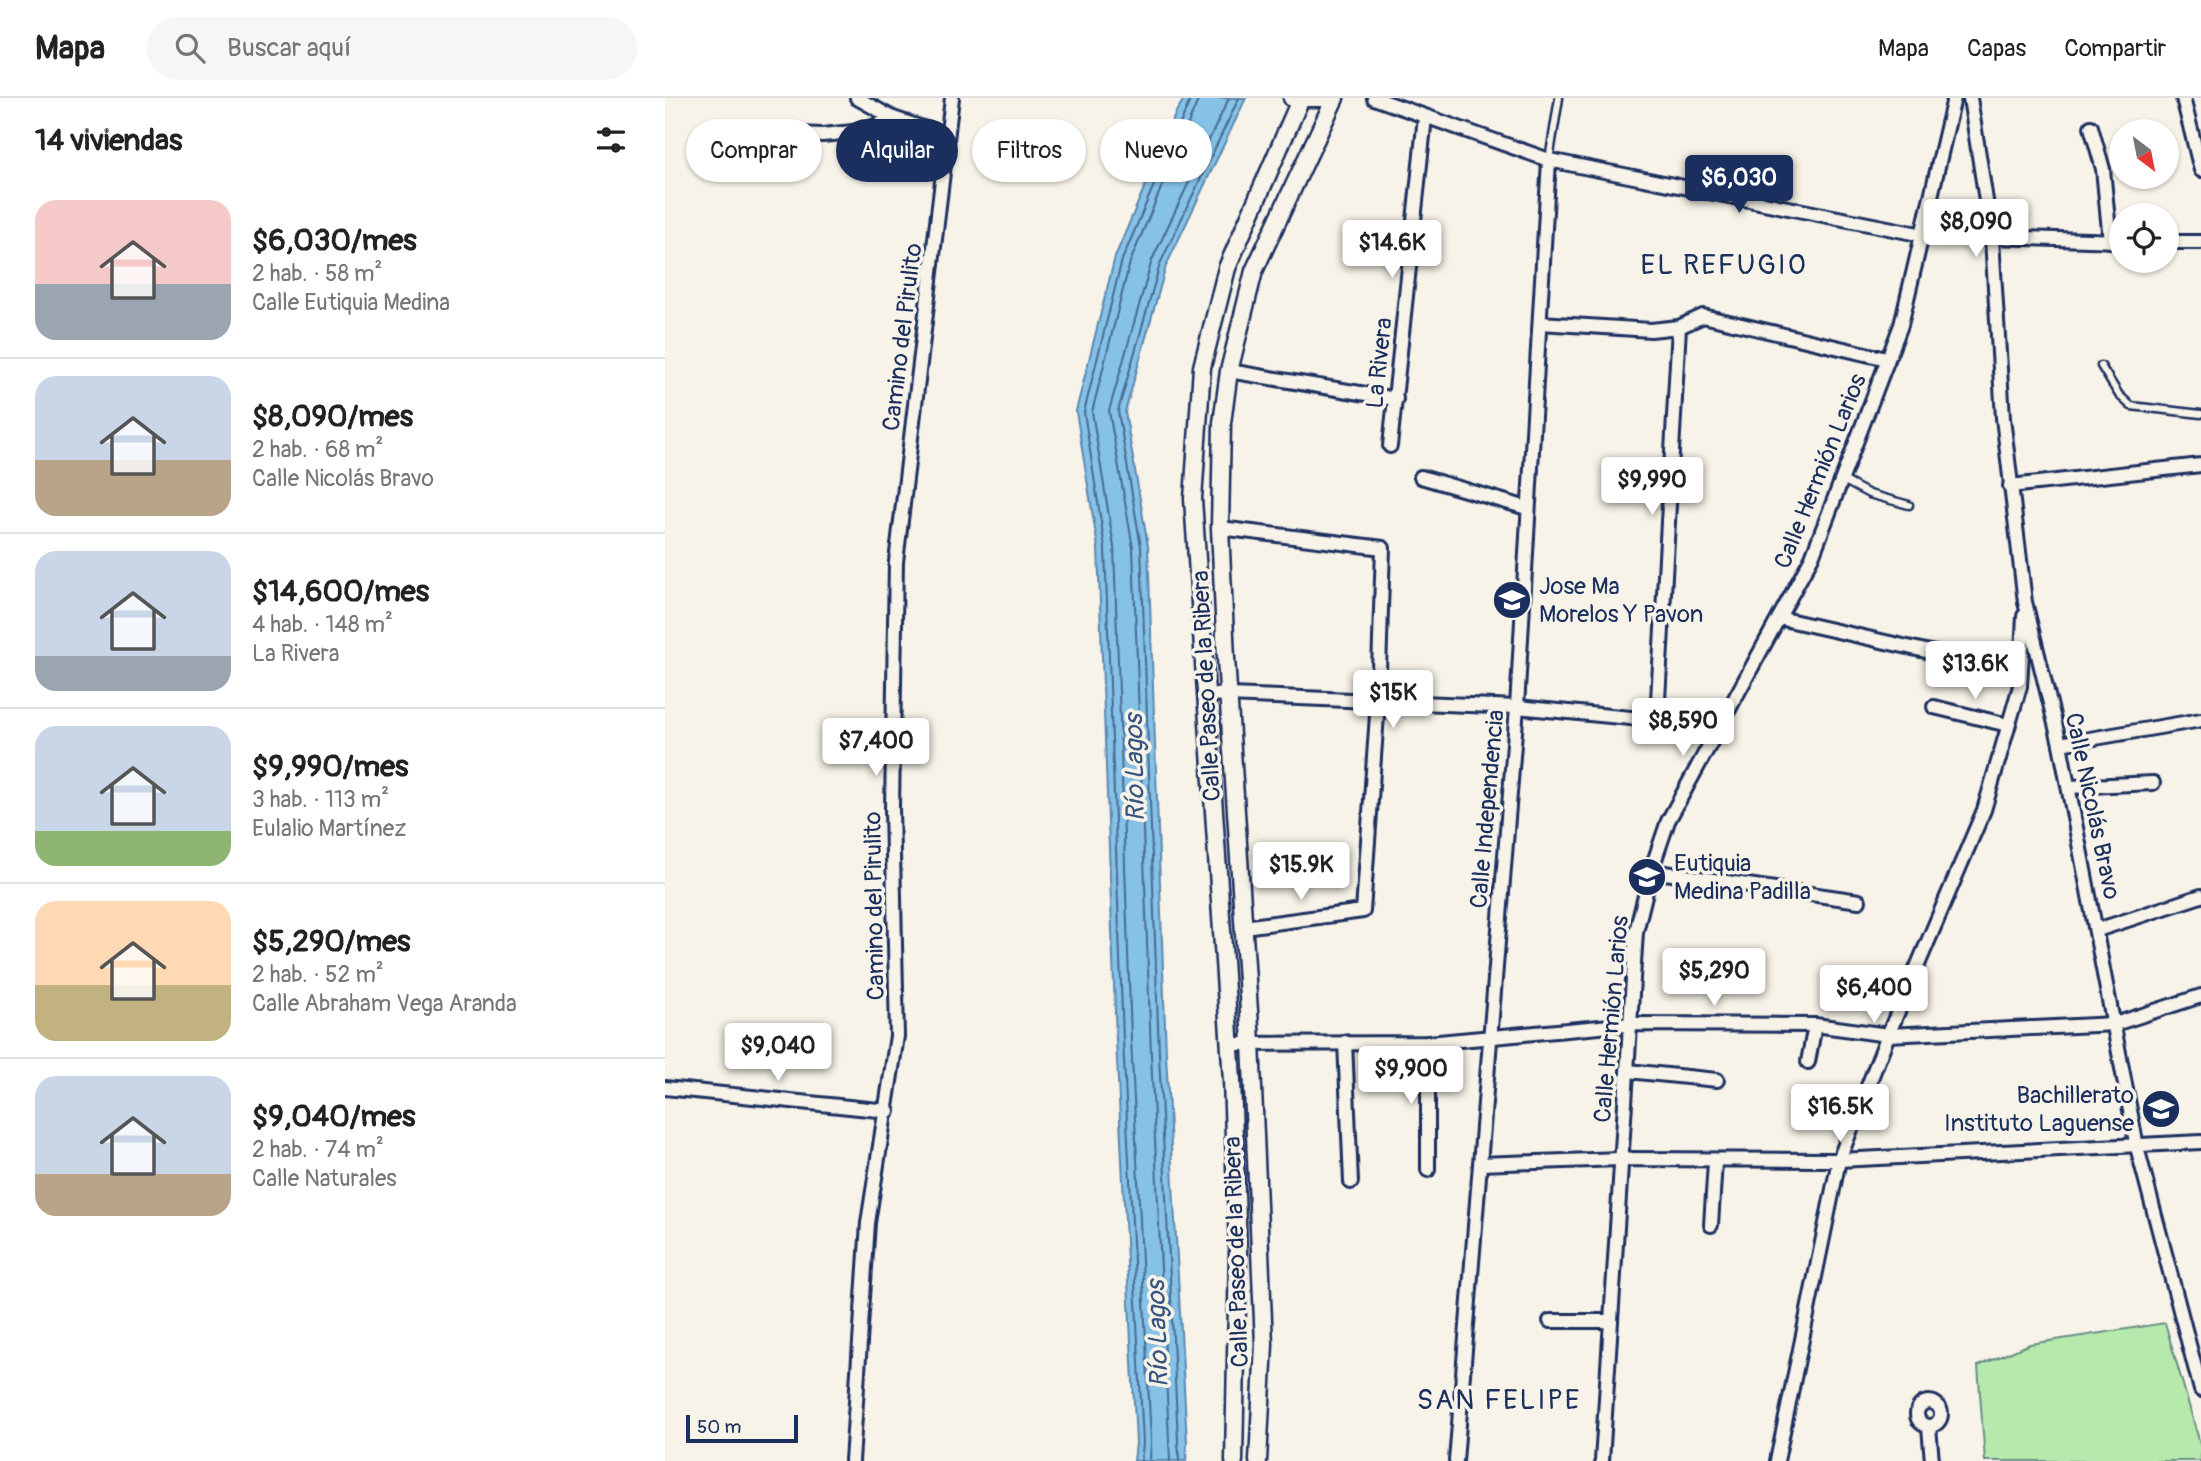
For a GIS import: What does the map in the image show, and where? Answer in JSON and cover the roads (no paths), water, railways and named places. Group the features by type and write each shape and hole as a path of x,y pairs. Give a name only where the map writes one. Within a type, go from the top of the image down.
{"street":[{"path":"860,98 896,119"},
{"name":"Camino del Pirulito","path":"949,119 952,98"},
{"path":"1291,98 1327,98"},
{"name":"Calle Paseo de la Ribera","path":"1234,1461 1238,1251 1229,1044 1193,499 1202,367 1227,268 1301,98"},
{"name":"Calle Paseo de la Ribera","path":"1258,1461 1264,1344 1251,1042 1220,528 1222,423 1229,371 1254,271 1335,98"},
{"path":"1374,98 1549,160 1923,235 2109,241"},
{"name":"Calle Hermión Larios","path":"1602,1461 1636,932 1651,871 1668,821 1812,557 1901,325 1954,98"},
{"name":"Calle Nicolás Bravo","path":"1970,98 1991,239 2010,486 2025,602 2060,744 2137,1147 2196,1349 2201,1390"},
{"path":"2183,98 2201,170"},
{"name":"La Rivera","path":"1391,446 1425,117"},
{"path":"822,135 864,131 893,118"},
{"path":"2091,127 2103,169 2109,205"},
{"name":"Calle Independencia","path":"1455,1461 1517,707 1549,160"},
{"name":"Camino del Pirulito","path":"852,1461 868,1223 888,1111 897,1036 892,808 896,562 941,182"},
{"path":"2179,242 2201,242"},
{"path":"1540,323 1651,330 1679,327 1703,316 1887,359"},
{"path":"1205,694 1517,707 1641,719 1653,712 1658,701 1679,327"},
{"path":"1229,371 1396,399"},
{"path":"2010,486 2201,465"},
{"path":"1422,477 1527,508"},
{"path":"1220,528 1383,548 1378,701 1363,911 1244,927"},
{"path":"1777,1461 1839,1160 1888,1035 1984,810 2019,686 2025,602"},
{"path":"1779,618 1939,654"},
{"path":"2019,686 2045,681"},
{"path":"1934,707 2008,724"},
{"path":"2060,744 2201,720"},
{"path":"2069,788 2153,783"},
{"path":"1651,871 1859,901"},
{"path":"2097,930 2201,896"},
{"path":"1229,1044 1427,1043 1632,1024 1815,1025 1888,1035 2115,1024 2201,996"},
{"path":"1808,1062 1815,1025"},
{"path":"1345,1042 1351,1182"},
{"path":"1427,1043 1428,1170"},
{"path":"1628,1071 1717,1080"},
{"path":"665,1088 888,1111"},
{"path":"1480,1164 1620,1159 1715,1162 1839,1160 2201,1142"},
{"path":"1711,1225 1715,1162"},
{"path":"1550,1321 1611,1321"},
{"path":"1929,1427 1932,1461"}],"lane":[{"path":"1549,160 1559,98"},
{"path":"2101,366 2119,395 2131,406 2201,414"},
{"path":"1841,479 1869,494 1909,505"}],"water":[{"path":"1185,98 1246,98 1212,169 1212,119 1173,119"},
{"name":"Río Lagos","path":"1147,182 1206,182 1166,266 1125,412 1148,546 1166,1054 1186,1461 1134,1461 1136,1443 1116,1040 1098,548 1076,411 1115,257"}],"place":[{"name":"Jose Ma Morelos Y Pavon","path":"1512,600"},
{"name":"Eutiquia Medina Padilla","path":"1647,877"},
{"name":"Bachillerato Instituto Laguense","path":"2161,1109"}],"district":[{"name":"EL REFUGIO","path":"1724,264"},
{"name":"SAN FELIPE","path":"1499,1399"}]}
